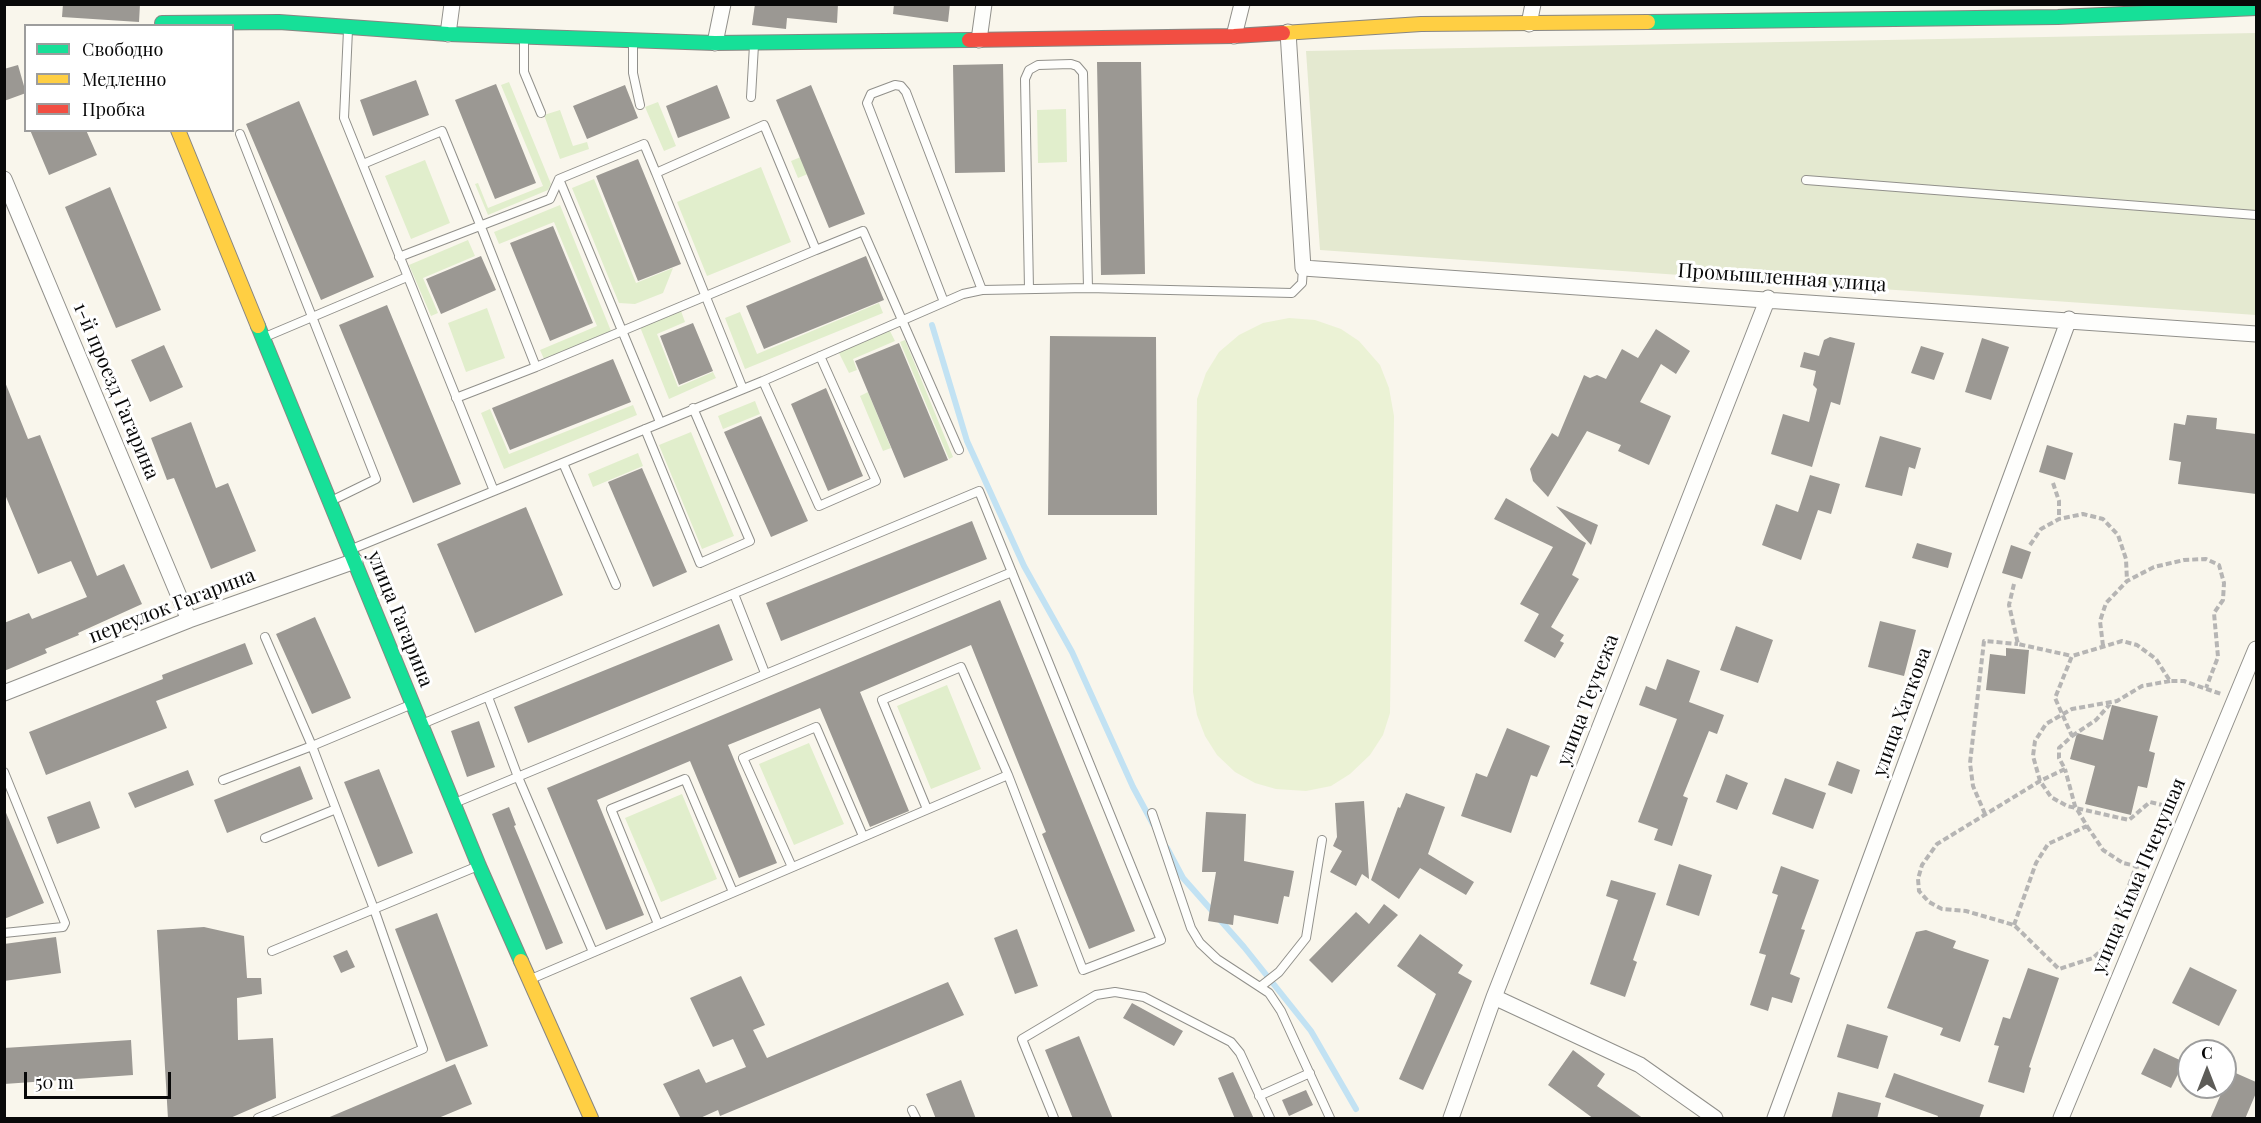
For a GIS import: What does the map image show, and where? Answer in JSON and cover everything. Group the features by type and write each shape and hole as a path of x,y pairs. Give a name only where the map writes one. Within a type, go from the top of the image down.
{"street":[{"path":"164,4 162,24 279,22 448,34 715,44 1234,36 1421,24 1794,20 2057,11 2256,8"},
{"path":"448,34 452,4"},
{"path":"715,44 723,4"},
{"path":"979,40 984,4"},
{"path":"1234,36 1242,4"},
{"path":"1529,24 1533,4"},
{"path":"1794,20 1798,4"},
{"path":"1288,32 1304,268"},
{"name":"улица Гагарина","path":"179,132 479,866 591,1119"},
{"name":"1-й проезд Гагарина","path":"4,179 189,620"},
{"name":"Промышленная улица","path":"1304,268 1768,298 2256,334"},
{"name":"улица Теучежа","path":"1451,1119 1494,997 1768,298"},
{"name":"улица Хаткова","path":"1775,1119 2069,320"},
{"name":"переулок Гагарина","path":"4,693 353,555"},
{"name":"улица Кима Пченушая","path":"2063,1118 2256,649"},
{"path":"1494,997 1640,1065 1715,1119"}],"lane":[{"path":"348,27 344,118 494,491"},
{"path":"524,37 524,72 541,113"},
{"path":"633,40 633,74 640,105"},
{"path":"751,97 754,43"},
{"path":"1029,289 1025,79 1032,67 1060,64 1077,66 1084,78 1088,288"},
{"path":"944,302 867,102 871,94 895,85 901,86 906,92 982,290"},
{"path":"656,173 764,125 816,250"},
{"path":"363,164 442,131 536,367"},
{"path":"240,134 376,479 330,502"},
{"path":"399,257 550,199 559,179 644,144 707,294 743,389"},
{"path":"559,179 660,422"},
{"path":"1806,180 2256,214"},
{"path":"456,398 862,231 959,450"},
{"path":"353,555 494,491 764,381 944,302 982,290 1088,288 1292,293 1302,283 1304,268"},
{"path":"263,338 407,277"},
{"path":"764,381 819,506 876,481 820,356"},
{"path":"645,429 700,563 750,541 693,408"},
{"path":"563,463 616,585"},
{"path":"421,725 979,491 1161,940 1083,970 1008,775 961,667 882,700 927,809"},
{"path":"454,803 1012,572"},
{"path":"734,594 765,673"},
{"path":"258,1119 423,1050 374,909 312,746 265,637"},
{"path":"488,697 518,777 593,952"},
{"path":"223,780 312,746 412,703"},
{"path":"792,867 743,758 816,727 862,836"},
{"path":"4,772 65,923 63,927 4,933"},
{"path":"528,980 1008,775"},
{"path":"658,924 611,809 686,779 733,892"},
{"path":"265,838 336,809"},
{"path":"1152,813 1191,928 1200,943 1217,959 1269,993 1281,1011 1329,1119"},
{"path":"1260,987 1279,972 1306,938 1322,840"},
{"path":"272,951 479,866"},
{"path":"1054,1119 1022,1039 1096,995 1115,992 1144,997 1231,1042 1240,1053 1270,1119"},
{"path":"1260,1096 1310,1073"},
{"path":"912,1110 916,1119"}],"path":[{"path":"2053,483 2059,501 2059,519"},
{"path":"2030,544 2041,529 2059,519 2083,514 2103,519 2118,535 2126,559 2127,581"},
{"path":"2103,647 2100,621 2106,603 2127,581 2154,567 2184,560 2206,559 2219,565 2224,583 2223,600 2214,613 2213,625 2218,639 2218,657 2206,688"},
{"path":"2014,584 2009,604 2018,644"},
{"path":"1985,814 1973,786 1970,763 1984,641 2018,644 2072,656 2122,641 2137,645 2156,659 2170,681"},
{"path":"2072,656 2055,698 2072,736"},
{"path":"2189,811 2150,802 2129,820 2067,806 2051,797 2040,781 2033,756 2035,741 2046,724 2072,709 2111,702 2142,686 2184,681 2235,700"},
{"path":"2111,702 2096,720 2059,748 2059,758 2065,769 2075,806 2103,849 2123,863 2163,874"},
{"path":"2065,769 2040,781 1937,844 1922,865 1918,879 1919,891 1929,902 1942,909 1966,910 2014,925 2059,969 2093,958 2108,944 2136,866"},
{"path":"2014,925 2036,862 2048,844 2086,826"}],"green space":[{"path":"2256,33 2256,315 1320,250 1306,51"},
{"path":"509,82 551,184 548,190 488,215 475,184 478,183 488,208 543,186 501,85"},
{"path":"658,102 676,146 664,151 645,107"},
{"path":"1066,109 1067,162 1038,163 1037,110"},
{"path":"560,110 573,146 587,142 589,149 560,159 544,115"},
{"path":"830,145 837,162 798,178 791,161"},
{"path":"425,160 450,223 411,239 385,176"},
{"path":"761,167 791,242 707,276 677,202"},
{"path":"594,179 636,283 673,268 663,293 635,304 619,303 572,188"},
{"path":"560,205 611,331 544,359 540,350 597,326 554,222 499,244 494,232"},
{"path":"468,240 475,256 423,278 438,313 431,316 409,265"},
{"path":"879,303 883,313 745,369 725,318 740,312 757,354"},
{"path":"487,308 505,358 466,372 448,323"},
{"path":"681,311 685,322 657,334 678,387 713,372 716,378 669,399 640,327"},
{"path":"1289,318 1315,320 1341,329 1359,341 1380,365 1389,388 1394,416 1390,713 1383,735 1370,755 1350,774 1331,786 1306,791 1276,789 1255,783 1235,772 1217,755 1205,736 1197,715 1193,692 1197,399 1206,373 1219,352 1239,335 1263,323"},
{"path":"889,329 895,341 853,359 857,370 849,373 838,351"},
{"path":"905,340 953,457 949,459 900,342"},
{"path":"868,392 891,448 883,451 860,396"},
{"path":"755,401 760,414 723,429 718,416"},
{"path":"633,405 637,415 504,469 481,413 490,409 509,454"},
{"path":"691,432 734,536 702,549 659,445"},
{"path":"638,453 643,466 593,487 588,474"},
{"path":"947,685 981,769 931,789 897,706"},
{"path":"809,743 844,824 794,845 759,764"},
{"path":"682,794 717,879 661,902 625,818"}],"building":[{"path":"63,4 140,4 139,22 62,17"},
{"path":"755,4 838,4 837,23 787,18 786,29 752,25"},
{"path":"894,4 950,4 948,22 893,14"},
{"path":"1097,62 1141,62 1145,274 1101,275"},
{"path":"1003,64 1005,172 955,173 953,65"},
{"path":"18,65 24,94 4,101 4,69"},
{"path":"416,80 429,115 373,136 360,100"},
{"path":"496,84 536,183 495,199 455,100"},
{"path":"625,85 638,118 587,139 573,106"},
{"path":"717,85 730,118 678,138 666,106"},
{"path":"811,85 865,214 829,228 776,100"},
{"path":"299,101 374,277 321,300 246,124"},
{"path":"31,132 87,132 97,155 49,175"},
{"path":"638,159 681,264 638,281 596,176"},
{"path":"110,187 161,310 116,328 65,207"},
{"path":"553,226 593,323 550,341 510,243"},
{"path":"481,256 496,290 441,314 426,279"},
{"path":"866,256 884,300 764,349 746,306"},
{"path":"387,305 461,484 413,503 339,325"},
{"path":"693,323 713,371 679,385 660,336"},
{"path":"1656,329 1690,351 1676,374 1661,364 1640,402 1671,416 1649,465 1618,451 1621,445 1587,431 1548,497 1533,481 1530,469 1552,433 1558,437 1584,375 1590,378 1597,375 1606,379 1622,349 1638,358"},
{"path":"1050,336 1156,337 1157,515 1048,515"},
{"path":"1830,337 1855,343 1840,405 1831,402 1812,467 1771,454 1783,414 1809,422 1817,389 1813,385 1816,371 1800,367 1804,352 1819,356 1824,340"},
{"path":"1982,338 2009,347 1991,400 1965,392"},
{"path":"899,343 948,460 904,478 855,361"},
{"path":"164,345 183,387 150,402 131,360"},
{"path":"1921,346 1944,353 1934,380 1911,373"},
{"path":"613,359 631,402 510,450 492,408"},
{"path":"5,382 28,439 40,435 97,576 124,564 142,604 45,649 47,653 4,671 4,623 29,613 32,619 87,597 71,561 38,574 4,492"},
{"path":"826,388 863,476 828,491 791,404"},
{"path":"2187,415 2217,418 2216,429 2256,434 2256,494 2178,484 2181,462 2169,460 2174,423 2185,425"},
{"path":"761,416 808,521 771,537 724,432"},
{"path":"191,422 216,488 228,483 256,551 211,569 174,478 167,480 151,438"},
{"path":"1880,436 1921,448 1915,469 1909,467 1902,496 1865,487"},
{"path":"2047,445 2073,453 2065,480 2039,472"},
{"path":"642,468 687,572 653,587 608,482"},
{"path":"1810,475 1840,484 1831,514 1818,510 1801,560 1762,545 1776,504 1798,512"},
{"path":"1506,498 1586,543 1572,575 1579,579 1551,627 1564,635 1560,641 1564,643 1555,658 1524,641 1539,614 1520,604 1553,547 1494,519"},
{"path":"1556,506 1598,525 1591,545"},
{"path":"526,507 563,595 475,633 437,544"},
{"path":"972,521 987,559 781,641 766,603"},
{"path":"1917,543 1952,553 1948,568 1912,558"},
{"path":"2011,545 2031,552 2022,579 2002,573"},
{"path":"1000,600 1135,931 1089,949 1042,834 1046,832 971,645 860,692 909,811 870,827 820,708 728,745 777,863 739,878 690,761 597,800 644,915 606,930 547,788"},
{"path":"315,617 351,698 312,714 276,634"},
{"path":"1880,621 1916,630 1904,676 1868,667"},
{"path":"719,624 733,660 528,743 514,707"},
{"path":"1736,626 1773,640 1758,683 1720,670"},
{"path":"245,643 253,664 156,701 167,728 46,775 29,732 163,679 162,675"},
{"path":"2006,648 2029,650 2025,694 1986,690 1990,654 2006,656"},
{"path":"1667,659 1700,671 1689,702 1724,715 1717,734 1709,731 1683,796 1688,798 1672,846 1654,840 1658,829 1638,822 1677,719 1639,705 1646,686 1656,690"},
{"path":"2112,705 2158,716 2149,751 2155,753 2147,788 2138,786 2131,815 2085,804 2095,766 2070,759 2077,733 2103,740"},
{"path":"479,721 495,767 467,777 451,731"},
{"path":"1507,728 1550,746 1537,777 1531,775 1511,833 1461,816 1476,773 1487,777"},
{"path":"1837,761 1860,770 1852,794 1828,785"},
{"path":"300,766 313,799 227,833 214,800"},
{"path":"379,769 413,853 378,867 344,782"},
{"path":"188,770 194,785 135,808 128,793"},
{"path":"1726,774 1748,783 1737,810 1716,802"},
{"path":"1785,778 1826,793 1813,829 1772,814"},
{"path":"1406,793 1445,807 1428,854 1474,882 1466,895 1420,868 1399,899 1371,880 1398,807 1400,808"},
{"path":"90,801 100,828 57,844 47,817"},
{"path":"1364,801 1369,879 1362,874 1356,886 1330,872 1342,851 1333,846 1337,837 1335,803"},
{"path":"509,807 516,825 514,826 563,943 546,950 492,814"},
{"path":"4,808 44,903 4,919"},
{"path":"1206,812 1246,814 1244,861 1294,871 1289,897 1284,896 1278,924 1234,915 1233,925 1208,921 1216,872 1202,872"},
{"path":"1679,864 1712,875 1699,916 1666,905"},
{"path":"1781,866 1819,880 1801,929 1805,930 1790,974 1800,978 1792,1003 1772,997 1768,1011 1750,1005 1766,955 1759,953 1778,895 1772,893"},
{"path":"1611,880 1656,893 1633,960 1637,962 1625,997 1590,984 1618,900 1606,896"},
{"path":"1384,904 1398,915 1332,983 1309,960 1356,912 1369,924"},
{"path":"437,913 488,1046 446,1062 395,929"},
{"path":"204,927 244,936 247,978 261,978 262,994 237,998 238,1040 273,1038 276,1098 228,1119 168,1119 157,930"},
{"path":"1017,929 1038,986 1015,994 994,938"},
{"path":"1926,930 1956,941 1953,948 1989,960 1960,1042 1940,1035 1943,1028 1887,1008 1916,932"},
{"path":"1420,934 1463,965 1458,973 1472,981 1423,1090 1399,1079 1436,994 1397,966"},
{"path":"56,937 61,973 4,981 4,944"},
{"path":"347,950 355,967 341,973 333,956"},
{"path":"2190,967 2237,990 2219,1026 2172,1003"},
{"path":"2028,968 2059,978 2029,1067 2031,1068 2024,1093 1988,1082 1999,1046 1994,1045 2003,1017 2010,1019"},
{"path":"741,976 765,1025 753,1030 767,1058 948,982 964,1015 720,1116 718,1110 698,1119 681,1119 663,1084 699,1069 706,1083 746,1067 733,1039 713,1047 690,998"},
{"path":"1132,1003 1183,1031 1174,1046 1123,1018"},
{"path":"1847,1024 1888,1036 1878,1069 1837,1057"},
{"path":"1079,1036 1113,1119 1073,1119 1045,1050"},
{"path":"131,1040 133,1075 4,1084 4,1048"},
{"path":"2154,1048 2177,1059 2177,1076 2171,1088 2141,1074"},
{"path":"1573,1050 1605,1074 1597,1086 1644,1119 1594,1119 1548,1085"},
{"path":"455,1064 472,1104 436,1119 325,1119"},
{"path":"1233,1072 1254,1119 1235,1119 1218,1078"},
{"path":"1894,1073 1984,1105 1979,1119 1937,1119 1938,1116 1885,1097"},
{"path":"2237,1074 2256,1082 2256,1093 2245,1119 2210,1119 2219,1099 2237,1099"},
{"path":"961,1080 976,1119 936,1119 926,1094"},
{"path":"1306,1090 1313,1105 1289,1116 1282,1100"},
{"path":"1838,1092 1881,1103 1877,1119 1831,1119"}],"waterway":[{"path":"932,325 967,441 1024,566 1072,652 1133,787 1153,824"},
{"path":"1167,848 1183,878 1244,947 1311,1031 1356,1109"}],"traffic: fast":[{"path":"1648,22 2058,17 2256,8"},
{"path":"162,23 279,22 448,34 715,43 969,40"},
{"path":"258,326 479,866 521,961"}],"traffic: slow":[{"path":"1283,33 1421,24 1648,22"},
{"path":"179,132 258,326"},
{"path":"521,961 591,1118"}],"traffic: jam":[{"path":"969,40 1234,36 1283,33"}]}
